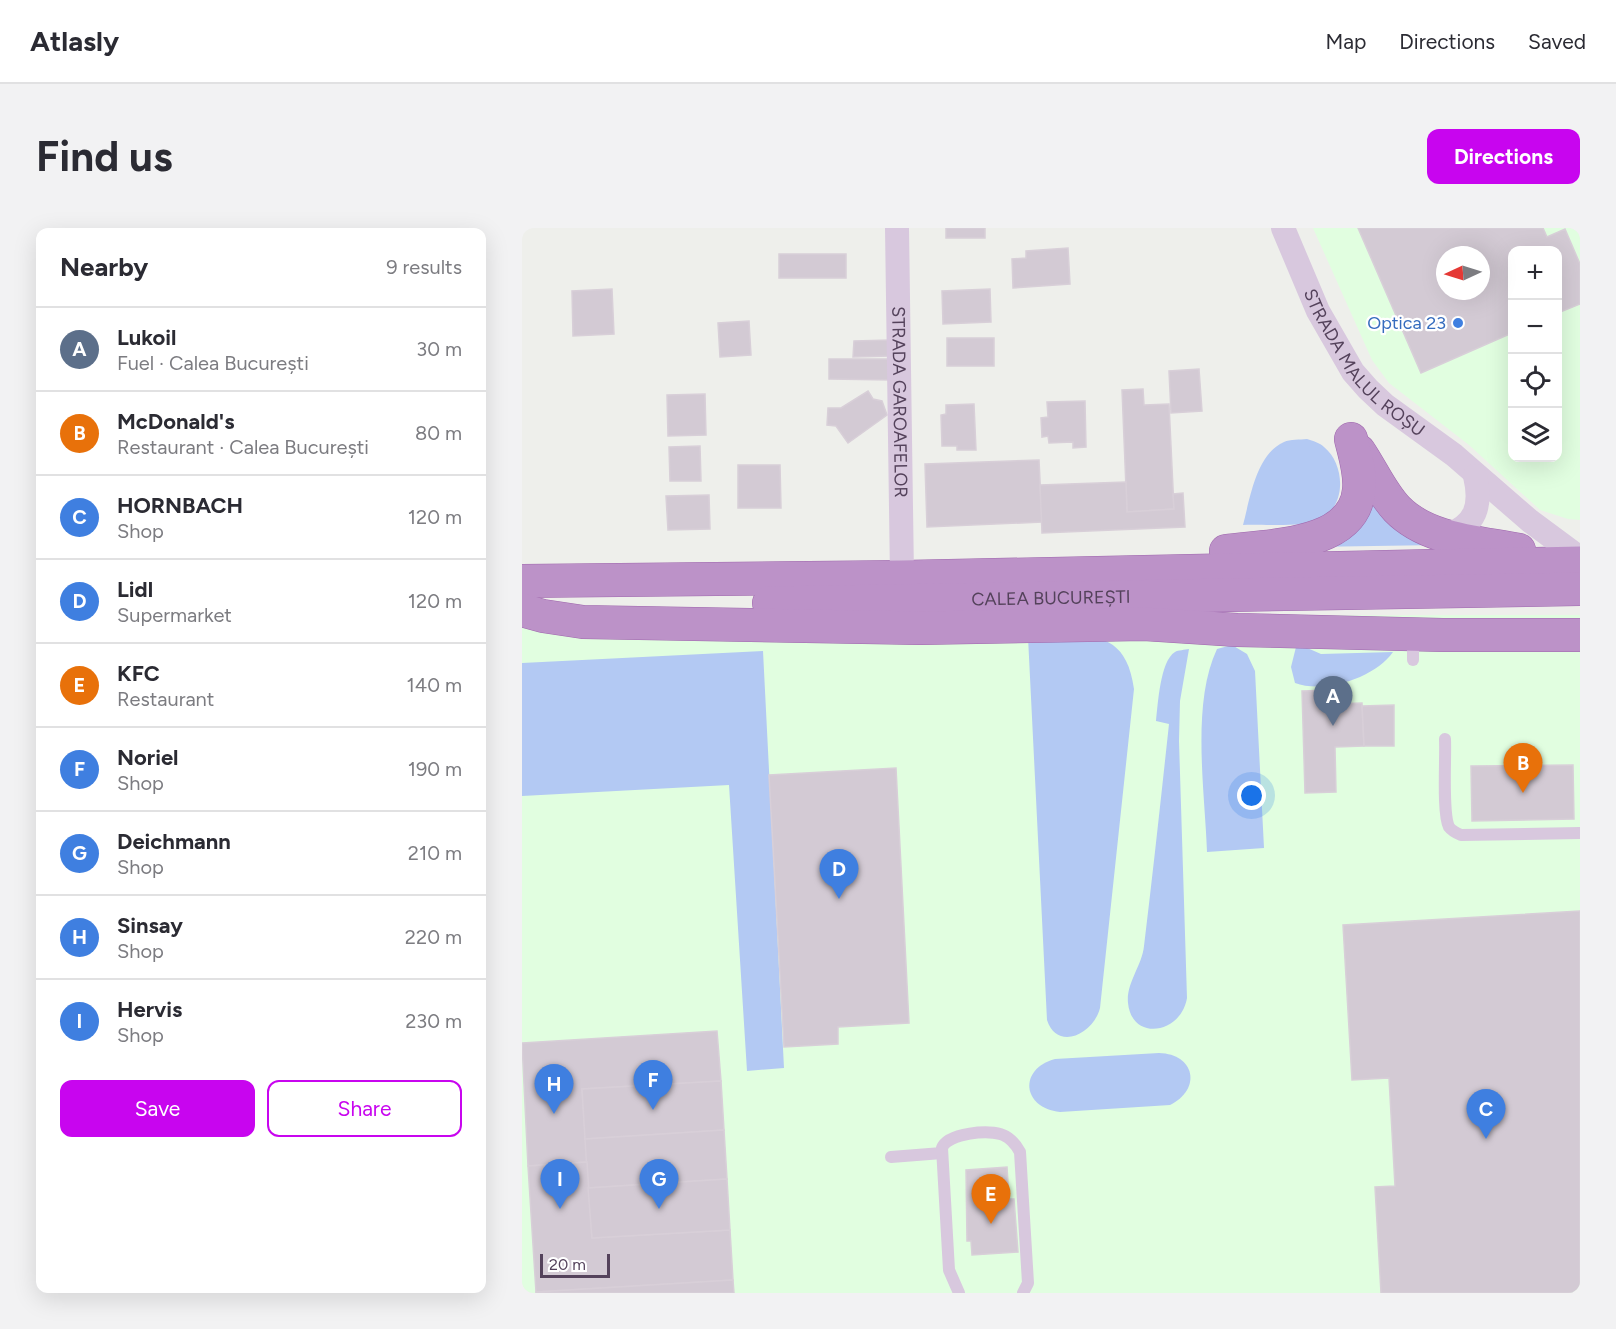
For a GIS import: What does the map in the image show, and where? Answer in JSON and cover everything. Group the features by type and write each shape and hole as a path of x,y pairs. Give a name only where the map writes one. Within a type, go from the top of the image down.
{"highway":[{"path":"1114,571 1313,538 1334,530 1350,514 1359,492 1358,469 1351,439 1397,509 1420,526 1446,536 1580,561"},
{"name":"CALEA BUCUREȘTI","path":"522,580 902,577 1580,561"},
{"name":"CALEA BUCUREȘTI","path":"522,610 1580,589"},
{"path":"522,610 543,616 583,622 920,628 1144,624 1237,630 1413,647 1580,634"}],"street":[{"name":"STRADA GAROAFELOR","path":"897,228 902,577"},
{"name":"STRADA MALUL ROȘU","path":"1282,228 1307,289 1353,372 1385,405 1454,455 1475,476 1580,561"},
{"path":"1446,536 1467,525 1474,516 1479,492 1475,476"}],"lane":[{"path":"1445,739 1446,815 1450,829 1455,833 1580,833"},
{"path":"959,1293 949,1270 942,1153 944,1143 957,1136 1001,1134 1017,1146 1020,1152 1028,1283 1023,1293"},
{"path":"891,1157 942,1153"}],"shaded area":[{"path":"1313,228 1580,228 1580,520 1568,519 1540,510 1469,445 1389,383 1372,360"},
{"path":"1307,439 1324,447 1336,463 1340,484 1339,495 1329,513 1321,519 1305,524 1243,525 1256,478 1267,456 1284,442"},
{"path":"1370,487 1438,545 1310,547"},
{"path":"1580,615 1580,1293 522,1293 522,617"},
{"path":"1082,636 1110,643 1121,653 1129,668 1134,689 1100,1008 1096,1018 1083,1032 1066,1037 1052,1029 1047,1020 1028,637"},
{"path":"1232,645 1247,654 1255,671 1264,848 1207,852 1202,776 1204,695 1217,649"},
{"path":"1296,647 1305,647 1321,654 1393,652 1385,661 1362,676 1334,685 1307,686 1295,683 1291,667"},
{"path":"1189,649 1180,701 1179,741 1187,998 1183,1010 1176,1019 1167,1026 1157,1029 1138,1024 1131,1015 1128,996 1143,953 1169,724 1156,721 1161,684 1170,657 1176,651"},
{"path":"763,651 784,1068 747,1071 729,785 522,796 522,663"},
{"path":"1159,1053 1180,1059 1190,1073 1187,1090 1170,1105 1060,1112 1047,1109 1038,1103 1029,1088 1030,1079 1035,1071 1043,1064 1055,1059"}],"building":[{"path":"946,228 985,228 985,238 946,238"},
{"path":"1358,228 1543,228 1547,237 1565,229 1580,264 1580,304 1562,311 1562,246 1508,246 1508,335 1421,373"},
{"path":"1068,248 1070,284 1013,288 1012,259 1026,258 1026,251"},
{"path":"779,254 846,254 846,278 779,278"},
{"path":"612,289 614,334 573,336 572,291"},
{"path":"990,289 991,322 943,324 942,291"},
{"path":"749,321 751,355 720,357 718,323"},
{"path":"947,338 994,338 994,366 947,366"},
{"path":"890,340 890,356 853,357 854,341"},
{"path":"829,359 891,359 891,380 829,379"},
{"path":"1199,369 1202,411 1171,413 1169,371"},
{"path":"1143,389 1144,405 1169,404 1174,509 1127,512 1122,390"},
{"path":"868,391 873,399 882,401 887,415 848,443 836,426 827,425 828,408 841,408"},
{"path":"705,394 706,435 668,436 667,395"},
{"path":"1085,401 1086,447 1073,448 1073,442 1049,443 1048,436 1042,437 1041,418 1048,417 1047,402"},
{"path":"974,404 976,450 957,450 957,446 942,446 941,415 946,414 946,405"},
{"path":"700,446 701,481 670,481 669,447"},
{"path":"1039,460 1042,522 927,527 925,464"},
{"path":"738,465 780,465 781,508 738,508"},
{"path":"1126,482 1127,512 1174,509 1173,494 1183,493 1185,527 1042,533 1040,485"},
{"path":"709,495 710,529 668,530 666,496"},
{"path":"1334,690 1334,704 1362,703 1364,746 1335,747 1336,792 1305,793 1302,691"},
{"path":"1394,705 1394,746 1364,746 1362,706"},
{"path":"1573,765 1574,819 1472,821 1471,766"},
{"path":"896,768 909,1023 838,1027 838,1044 784,1047 769,775"},
{"path":"1580,911 1580,1293 1381,1293 1375,1187 1395,1186 1389,1078 1352,1080 1343,925"},
{"path":"717,1031 721,1081 582,1089 587,1162 528,1166 522,1043"},
{"path":"721,1081 724,1130 585,1139 582,1089"},
{"path":"724,1130 727,1179 588,1188 585,1139"},
{"path":"587,1162 592,1238 730,1230 733,1280 536,1292 528,1166"},
{"path":"1007,1167 1009,1199 1014,1199 1018,1252 972,1255 971,1241 967,1241 966,1170"},
{"path":"727,1179 730,1230 592,1238 588,1188"},
{"path":"733,1280 734,1293 536,1293 536,1292"}],"place":[{"name":"Optica 23","path":"1458,323"},
{"name":"Lukoil","path":"1333,726"},
{"name":"McDonald's","path":"1523,793"},
{"name":"Lidl","path":"839,899"},
{"name":"Noriel","path":"653,1110"},
{"name":"Sinsay","path":"554,1114"},
{"name":"HORNBACH","path":"1486,1139"},
{"name":"Hervis","path":"560,1209"},
{"name":"Deichmann","path":"659,1209"},
{"name":"KFC","path":"991,1224"}]}
